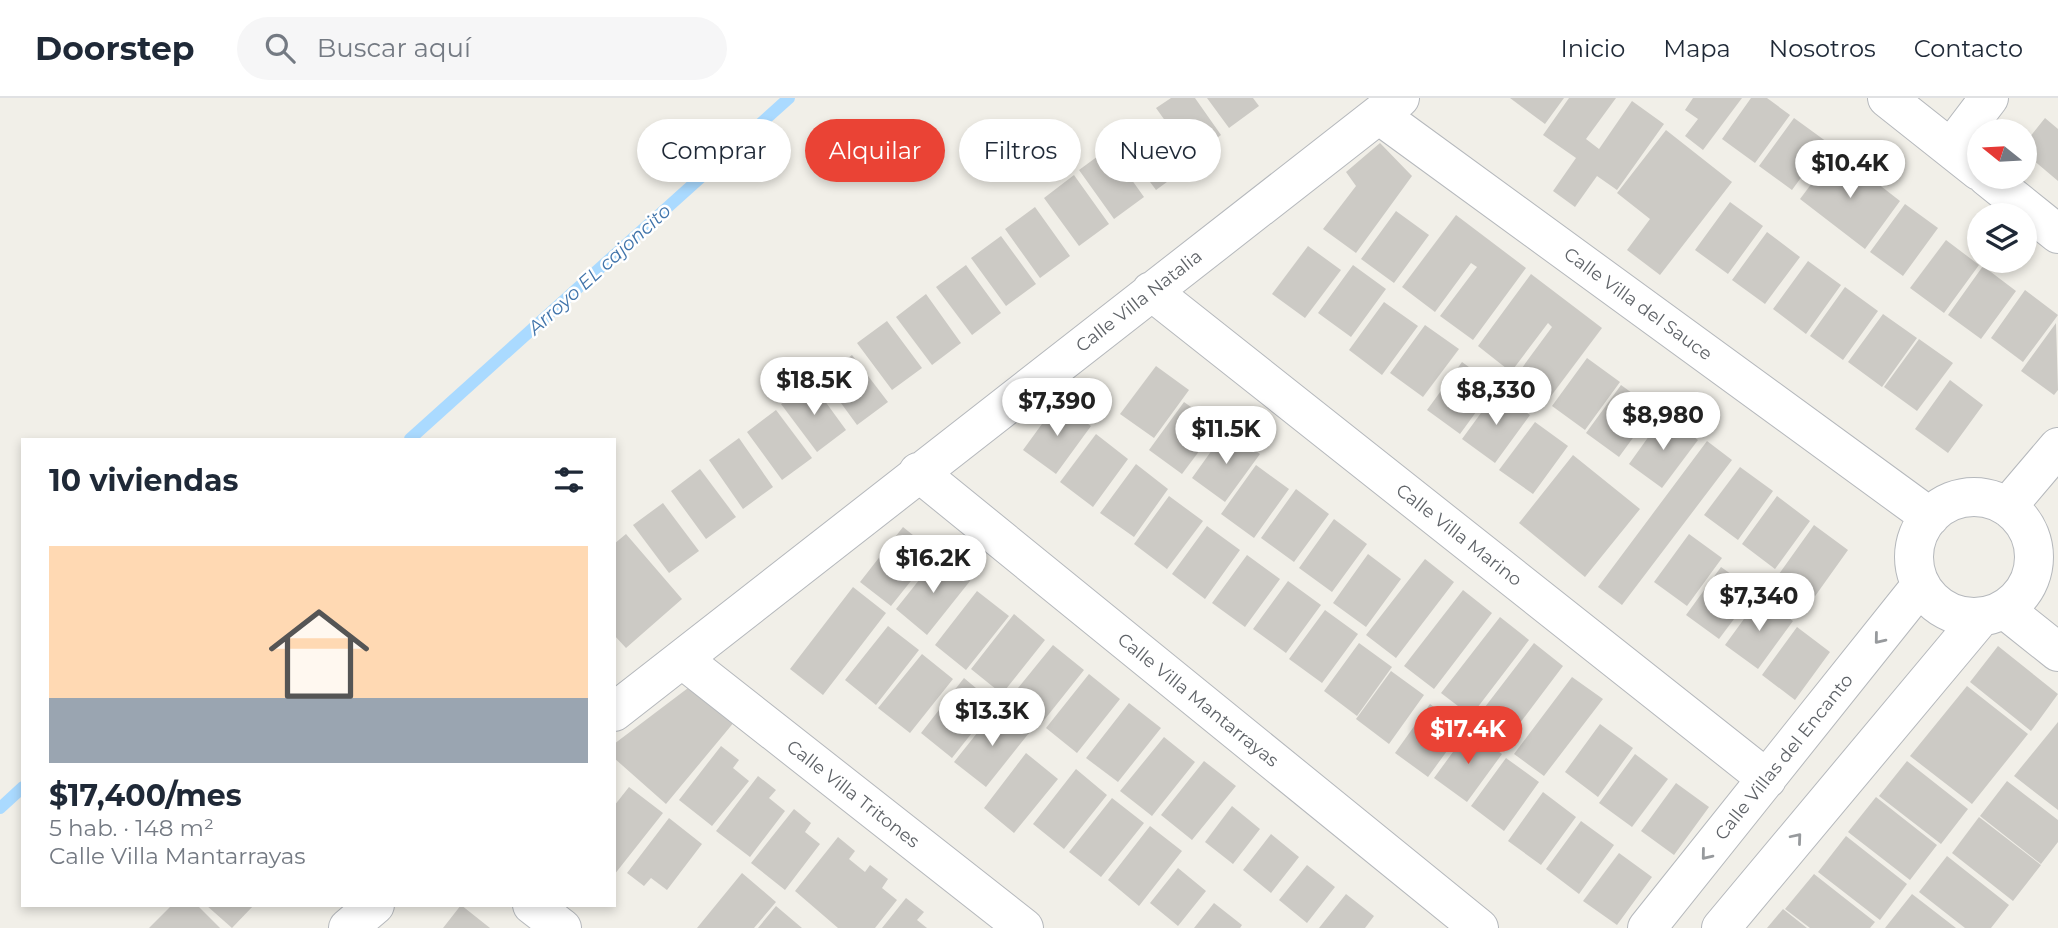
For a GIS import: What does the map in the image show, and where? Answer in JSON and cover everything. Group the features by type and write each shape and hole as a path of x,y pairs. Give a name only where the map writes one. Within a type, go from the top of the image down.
{"street":[{"path":"1887,98 1965,159 1989,98"},
{"name":"Calle Villa Natalia","path":"616,710 1390,106"},
{"name":"Calle Villa del Sauce","path":"1390,106 1930,517"},
{"path":"2002,189 2058,234"},
{"name":"Calle Villa Marino","path":"1151,291 1766,779"},
{"path":"2007,507 2058,447"},
{"name":"Calle Villa Mantarrayas","path":"918,472 1479,928"},
{"path":"1721,928 1993,613 2018,598 2029,583 2046,575 2021,518 2007,507 1976,497 1959,499 1930,517 1915,550 1921,585 1931,600 1947,611 1993,613 2058,652"},
{"name":"Calle Villas del Encanto","path":"1647,928 1921,585"},
{"name":"Calle Villa Tritones","path":"682,659 1024,928"},
{"path":"348,928 373,907"},
{"path":"535,907 562,928"}],"building":[{"path":"1171,98 1195,98 1210,119 1164,119 1156,108"},
{"path":"1207,98 1253,98 1259,106 1229,128"},
{"path":"1510,98 1564,98 1545,124"},
{"path":"1569,98 1616,98 1586,139 1599,149 1632,101 1664,124 1617,190 1597,176 1575,207 1553,191 1576,158 1543,135"},
{"path":"1693,98 1742,98 1703,150 1685,136 1698,119 1685,110"},
{"path":"1751,98 1767,98 1790,115 1755,163 1722,139"},
{"path":"1794,118 1827,142 1792,190 1759,166"},
{"path":"2045,118 2058,129 2058,181 2037,163 2037,128"},
{"path":"1666,130 1732,182 1660,275 1627,250 1650,219 1617,193"},
{"path":"1380,143 1412,176 1356,253 1323,229 1356,186 1346,172"},
{"path":"1836,151 1900,201 1865,249 1800,199"},
{"path":"1095,158 1095,182 1133,182 1144,197 1114,219 1081,173 1081,169"},
{"path":"1065,182 1079,182 1109,224 1079,246 1044,198"},
{"path":"1150,182 1167,182 1156,190"},
{"path":"1730,202 1763,226 1728,274 1695,250"},
{"path":"1905,204 1938,228 1903,276 1870,252"},
{"path":"1035,207 1070,256 1040,278 1005,229"},
{"path":"1396,211 1429,235 1394,283 1361,259"},
{"path":"1456,215 1526,268 1473,340 1440,316 1477,267 1471,263 1435,312 1402,287"},
{"path":"1767,232 1800,257 1765,304 1732,280"},
{"path":"1001,236 1036,284 1006,306 971,258"},
{"path":"1946,240 1967,256 1967,273 1973,273 1944,313 1910,288"},
{"path":"1308,246 1341,270 1305,318 1272,294"},
{"path":"1808,261 1841,285 1806,334 1773,309"},
{"path":"966,265 1001,313 972,335 936,287"},
{"path":"1353,265 1386,289 1351,337 1318,313"},
{"path":"1978,273 1992,273 2016,291 1981,339 1948,315"},
{"path":"1531,274 1602,328 1548,400 1516,376 1552,327 1548,323 1511,372 1478,346"},
{"path":"1845,287 1878,311 1843,360 1810,336"},
{"path":"2025,290 2058,315 2023,362 1991,338"},
{"path":"926,294 961,343 932,365 896,317"},
{"path":"1384,302 1418,326 1382,375 1349,350"},
{"path":"1883,314 1917,338 1882,387 1848,362"},
{"path":"887,321 922,368 892,390 857,343"},
{"path":"2056,323 2058,390 2054,395 2021,371"},
{"path":"1425,325 1459,349 1423,397 1390,373"},
{"path":"1919,339 1953,363 1917,411 1884,387"},
{"path":"852,355 888,402 857,425 822,377"},
{"path":"1587,358 1620,382 1585,430 1552,406"},
{"path":"1462,362 1495,386 1460,434 1427,410"},
{"path":"1156,366 1189,390 1154,438 1120,414"},
{"path":"1950,380 1983,405 1948,453 1915,429"},
{"path":"811,382 846,430 817,452 781,404"},
{"path":"1621,385 1654,409 1619,457 1586,433"},
{"path":"1497,391 1530,415 1495,463 1462,439"},
{"path":"1058,402 1091,426 1056,474 1023,450"},
{"path":"1184,402 1218,426 1182,474 1149,450"},
{"path":"776,410 812,458 782,480 747,432"},
{"path":"1664,415 1698,440 1662,488 1629,464"},
{"path":"1535,422 1568,446 1533,494 1499,470"},
{"path":"1227,429 1260,454 1225,502 1192,478"},
{"path":"1096,434 1128,459 1093,507 1060,482"},
{"path":"739,438 773,487 743,509 709,460"},
{"path":"1707,441 1732,460 1622,605 1598,587"},
{"path":"1573,455 1640,509 1585,577 1519,523"},
{"path":"1136,464 1168,489 1134,537 1100,513"},
{"path":"1256,465 1289,489 1254,538 1221,514"},
{"path":"1740,467 1773,491 1738,540 1704,515"},
{"path":"700,469 736,517 706,539 671,491"},
{"path":"1296,489 1329,514 1294,562 1261,538"},
{"path":"1169,496 1203,521 1167,569 1134,544"},
{"path":"1777,496 1810,521 1775,569 1742,544"},
{"path":"663,503 699,551 669,573 633,525"},
{"path":"1334,519 1367,544 1332,592 1299,568"},
{"path":"1814,525 1848,550 1813,599 1779,574"},
{"path":"1207,526 1240,550 1205,599 1172,574"},
{"path":"903,527 934,552 891,606 860,582"},
{"path":"626,534 682,599 626,648 616,637 616,542"},
{"path":"1689,534 1722,558 1687,606 1654,582"},
{"path":"1368,554 1401,579 1366,627 1333,603"},
{"path":"939,555 970,581 927,635 896,609"},
{"path":"1247,555 1280,579 1245,627 1212,603"},
{"path":"1425,559 1454,582 1396,658 1366,635"},
{"path":"1721,567 1755,591 1719,639 1686,615"},
{"path":"1288,581 1321,605 1286,653 1253,629"},
{"path":"853,587 886,613 823,695 790,669"},
{"path":"1463,590 1492,613 1434,689 1404,666"},
{"path":"977,591 1009,616 966,670 935,645"},
{"path":"1760,597 1793,621 1758,669 1725,645"},
{"path":"1325,610 1358,634 1322,683 1289,659"},
{"path":"1014,614 1045,640 1002,694 971,669"},
{"path":"1500,617 1529,640 1471,716 1441,693"},
{"path":"888,626 919,650 876,705 845,680"},
{"path":"1797,627 1830,652 1795,700 1762,675"},
{"path":"1359,643 1392,667 1357,716 1324,691"},
{"path":"1534,643 1563,666 1505,743 1475,720"},
{"path":"1053,645 1084,670 1041,724 1009,699"},
{"path":"1998,646 2058,694 2031,731 1970,682"},
{"path":"922,654 953,679 910,733 878,708"},
{"path":"1391,671 1424,695 1389,744 1356,719"},
{"path":"1089,674 1120,699 1077,753 1046,728"},
{"path":"1572,677 1603,699 1544,776 1514,754"},
{"path":"964,678 995,704 952,758 921,733"},
{"path":"692,685 735,721 666,804 616,760 616,742"},
{"path":"1967,686 2028,734 1972,804 1910,756"},
{"path":"1129,703 1161,728 1118,782 1086,758"},
{"path":"1430,704 1463,729 1428,777 1395,753"},
{"path":"997,708 1029,733 986,787 954,762"},
{"path":"2058,722 2058,810 2014,776"},
{"path":"1600,724 1633,748 1598,797 1565,772"},
{"path":"1469,730 1502,754 1467,802 1434,778"},
{"path":"1164,737 1195,762 1152,816 1120,791"},
{"path":"721,746 739,760 733,768 749,781 712,826 679,800"},
{"path":"1026,753 1058,779 1014,833 984,808"},
{"path":"1635,754 1668,779 1632,827 1599,803"},
{"path":"1506,758 1539,782 1504,831 1471,806"},
{"path":"1204,761 1236,786 1192,840 1161,815"},
{"path":"1907,761 1968,809 1941,844 1879,796"},
{"path":"1076,769 1107,795 1064,849 1033,824"},
{"path":"758,776 776,790 769,798 785,811 750,857 716,831"},
{"path":"2007,781 2058,820 2058,842 2041,864 1980,816"},
{"path":"1676,783 1709,807 1674,855 1641,831"},
{"path":"629,787 663,813 616,872 616,803"},
{"path":"1543,792 1576,817 1541,865 1508,841"},
{"path":"1876,797 1937,845 1910,880 1848,832"},
{"path":"1112,798 1144,823 1101,877 1069,852"},
{"path":"1232,806 1260,829 1233,864 1205,842"},
{"path":"794,809 811,823 805,832 820,844 785,890 751,863"},
{"path":"1979,817 2041,865 2013,901 1952,853"},
{"path":"669,818 702,844 667,890 651,878 644,886 627,873"},
{"path":"1581,821 1614,845 1579,894 1546,869"},
{"path":"1150,826 1182,851 1139,906 1108,880"},
{"path":"1271,834 1299,857 1271,893 1243,870"},
{"path":"1846,836 1907,884 1880,920 1818,872"},
{"path":"838,837 855,851 849,859 865,872 870,865 888,879 882,888 897,900 875,928 838,928 795,891"},
{"path":"1619,853 1652,877 1617,925 1583,901"},
{"path":"1947,856 2009,905 1991,928 1965,928 1919,892"},
{"path":"1307,865 1335,887 1307,923 1279,900"},
{"path":"1178,868 1206,891 1178,926 1150,903"},
{"path":"742,873 776,902 754,928 697,928"},
{"path":"1814,874 1875,922 1870,928 1810,928 1785,909"},
{"path":"1346,894 1374,916 1365,928 1319,928"},
{"path":"1912,894 1956,928 1885,928"},
{"path":"906,898 924,912 917,920 927,928 882,928"},
{"path":"1214,903 1242,925 1240,928 1194,928"},
{"path":"776,906 802,928 758,928"},
{"path":"170,907 199,907 220,928 149,928"},
{"path":"208,907 252,907 232,928"},
{"path":"459,907 464,907 490,928 443,928"},
{"path":"1783,909 1807,928 1767,928"}],"waterway":[{"name":"Arroyo EL cajoncito","path":"411,438 789,98"},
{"name":"Arroyo EL cajoncito","path":"0,808 21,789"}]}
